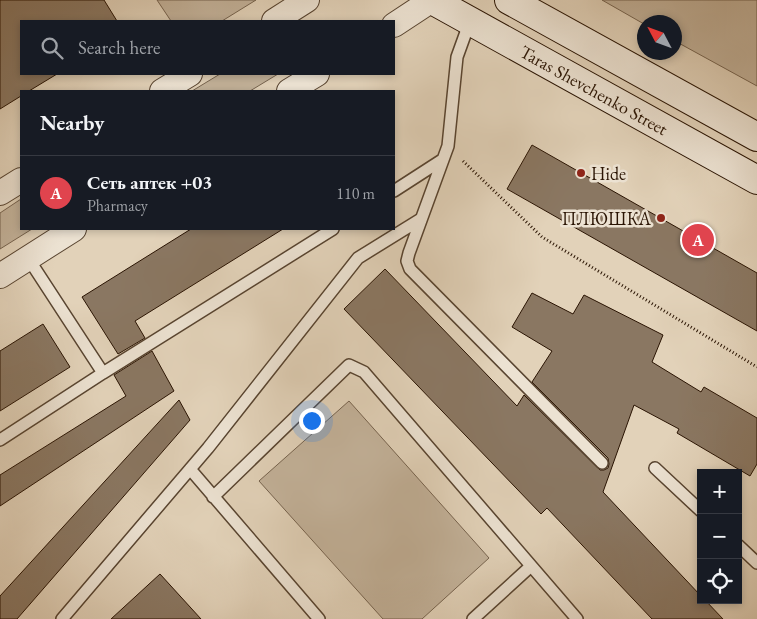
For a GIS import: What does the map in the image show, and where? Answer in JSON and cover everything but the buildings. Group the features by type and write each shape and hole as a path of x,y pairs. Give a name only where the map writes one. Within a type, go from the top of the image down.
{"main road":[{"name":"Taras Shevchenko Street","path":"432,0 465,11 757,180"},
{"path":"509,0 757,136"}],"street":[{"path":"276,20 307,0"},
{"path":"395,24 432,0"},
{"path":"164,90 188,75"},
{"path":"291,90 315,75"},
{"path":"0,193 20,181"},
{"path":"0,276 72,230"}],"lane":[{"path":"465,11 457,57 448,146 407,261 410,269 602,463"},
{"path":"395,190 442,160"},
{"path":"62,619 208,448 358,258 422,219"},
{"path":"0,440 331,230"},
{"path":"28,258 103,373"},
{"path":"213,497 349,365 364,372 577,619"},
{"path":"655,468 697,507"},
{"path":"190,469 319,619"},
{"path":"742,549 757,563"},
{"path":"473,619 531,566"}],"path":[{"path":"448,146 542,237 757,366"}],"shaded area":[{"path":"157,0 256,0 224,20 170,20"},
{"path":"602,0 757,0 757,86 682,45 682,15 637,15 637,20"},
{"path":"218,75 276,75 252,90 194,90"},
{"path":"20,200 20,230 30,230 0,249 0,213"},
{"path":"349,401 489,558 422,619 383,619 259,481"}],"place":[{"name":"Hide","path":"581,173"},
{"name":"ПЛЮШКА","path":"661,218"},
{"name":"Сеть аптек +03","path":"698,240"}]}
